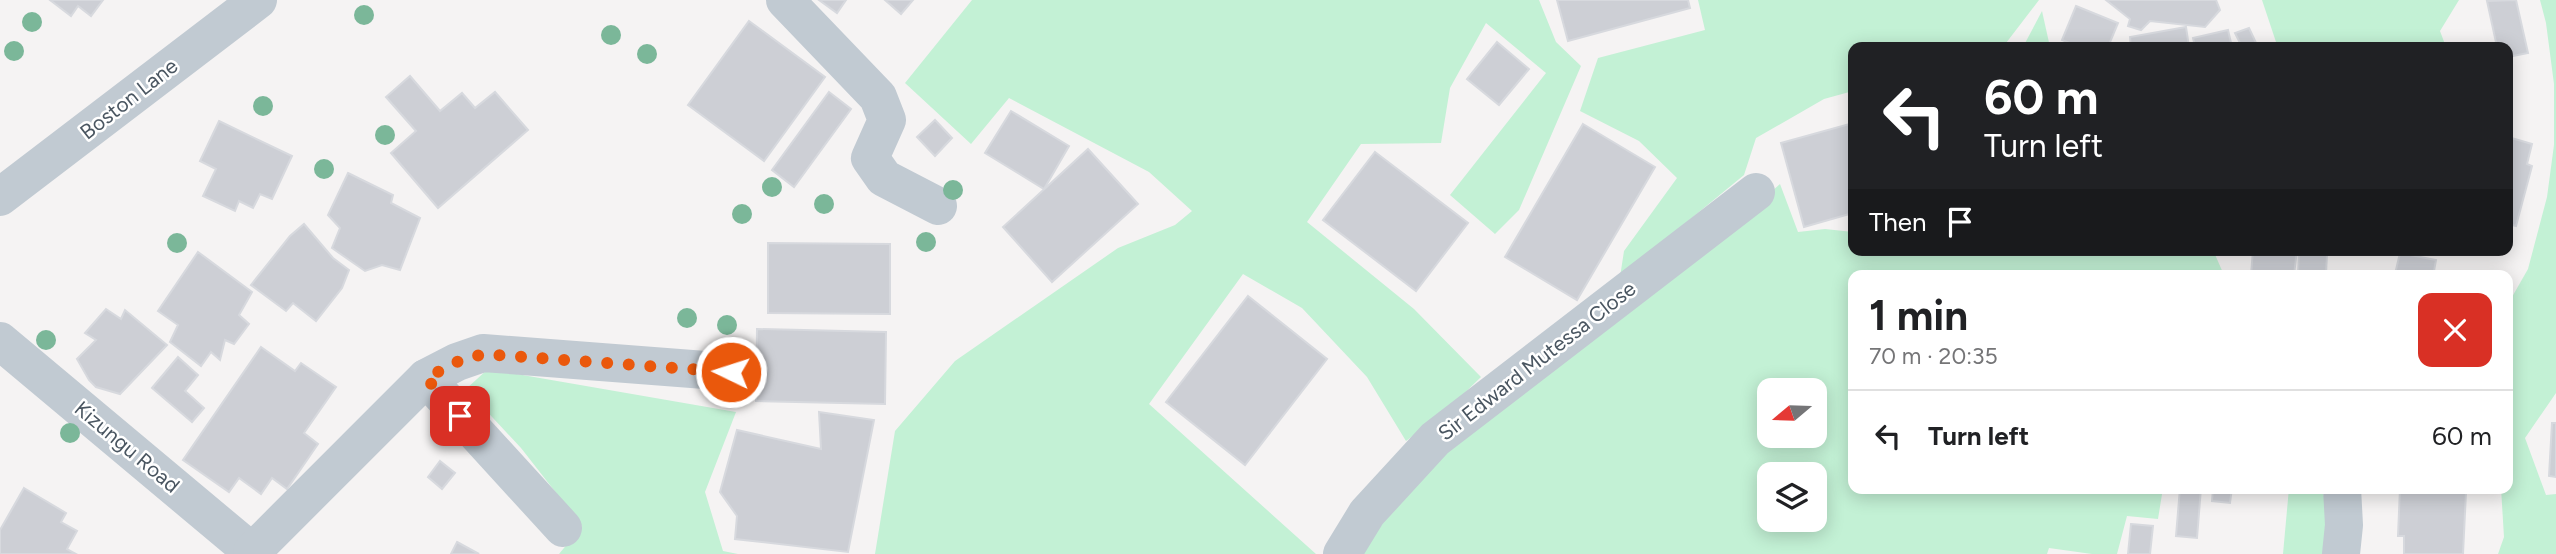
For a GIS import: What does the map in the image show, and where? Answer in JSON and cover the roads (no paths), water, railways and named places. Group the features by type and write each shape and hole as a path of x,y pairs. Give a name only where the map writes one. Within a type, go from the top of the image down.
{"street":[{"name":"Boston Lane","path":"0,197 258,0"},
{"path":"785,0 878,97 887,120 870,158 884,178 938,206"},
{"name":"Sir Edward Mutessa Close","path":"1342,554 1367,513 1436,439 1756,192"},
{"name":"Kizungu Road","path":"0,341 251,553"},
{"path":"251,553 426,378 457,362 483,354 731,372"},
{"path":"426,378 563,528"},
{"path":"2341,554 2344,525 2342,494"}]}
